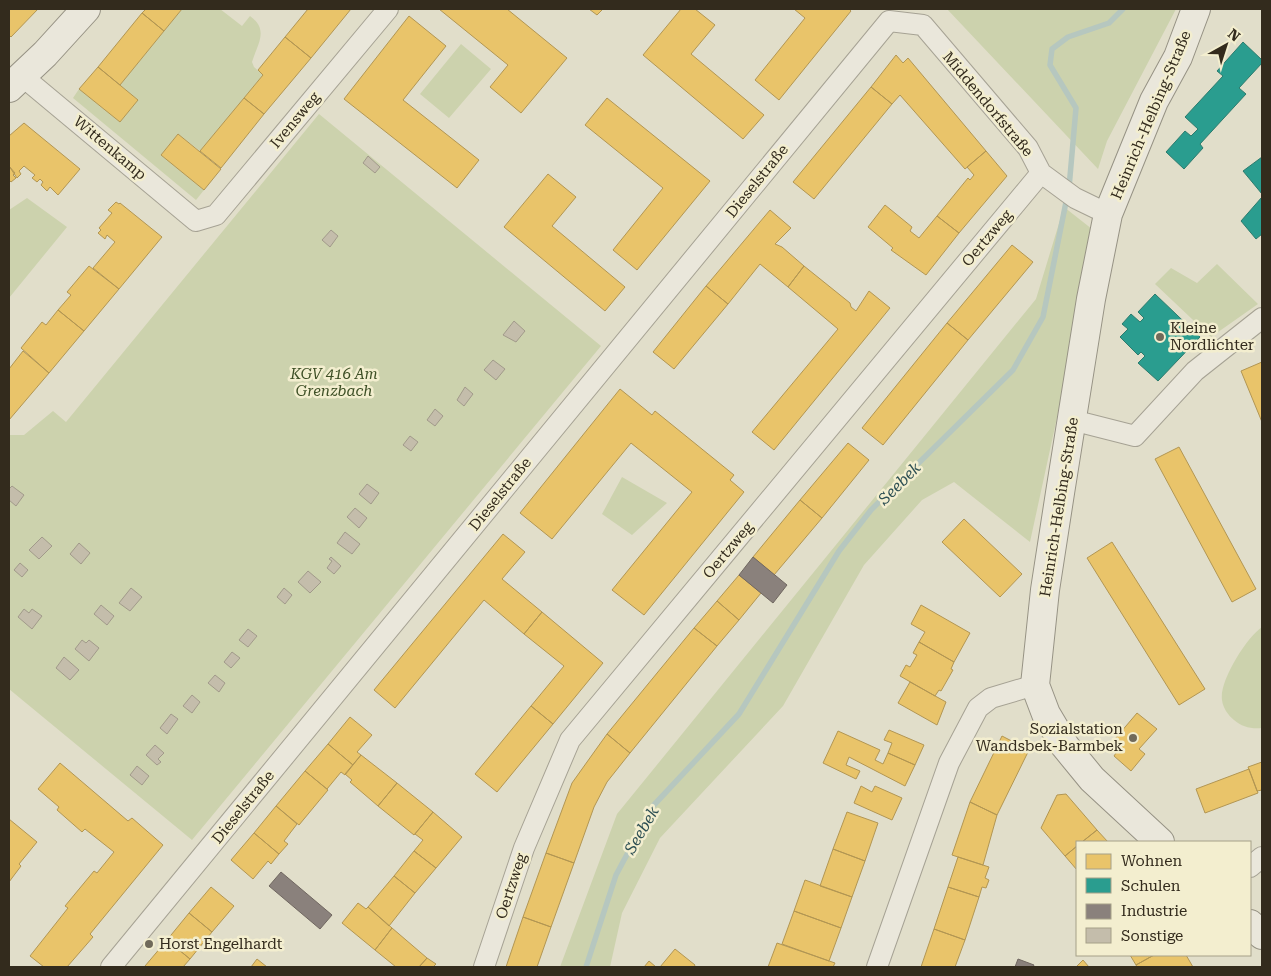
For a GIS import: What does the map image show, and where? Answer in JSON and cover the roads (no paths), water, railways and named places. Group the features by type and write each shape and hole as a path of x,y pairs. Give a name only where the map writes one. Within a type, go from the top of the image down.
{"street":[{"path":"13,83 86,9"},
{"name":"Ivensweg","path":"196,221 216,215 388,9"},
{"name":"Heinrich-Helbing-Straße","path":"1035,685 1046,590 1072,420 1091,299 1108,214 1154,101 1178,57 1196,9"},
{"name":"Middendorfstraße","path":"888,21 923,25 1028,148 1041,173 1075,198 1108,214"},
{"name":"Dieselstraße","path":"111,967 888,21"},
{"name":"Wittenkamp","path":"13,83 196,221"},
{"name":"Oertzweg","path":"484,967 524,848 570,740 1041,173"},
{"path":"1072,420 1135,436 1195,371 1262,318"},
{"path":"877,967 949,763 978,708 991,698 1035,685 1046,714 1066,746 1092,779 1159,841"},
{"path":"1251,867 1262,857"},
{"path":"1251,925 1262,935"}],"waterway":[{"name":"Seebek","path":"1069,188 1076,108 1050,65 1052,49 1068,37 1109,23 1123,9"},
{"name":"Seebek","path":"586,967 616,875 653,806 739,714 839,551 871,510 1013,370 1043,317 1067,197"}],"place":[{"name":"Kleine Nordlichter","path":"1160,337"},
{"name":"Sozialstation Wandsbek-Barmbek","path":"1133,738"},
{"name":"Horst Engelhardt","path":"149,944"}],"park label":[{"name":"KGV 416 Am Grenzbach","path":"334,382"}]}
